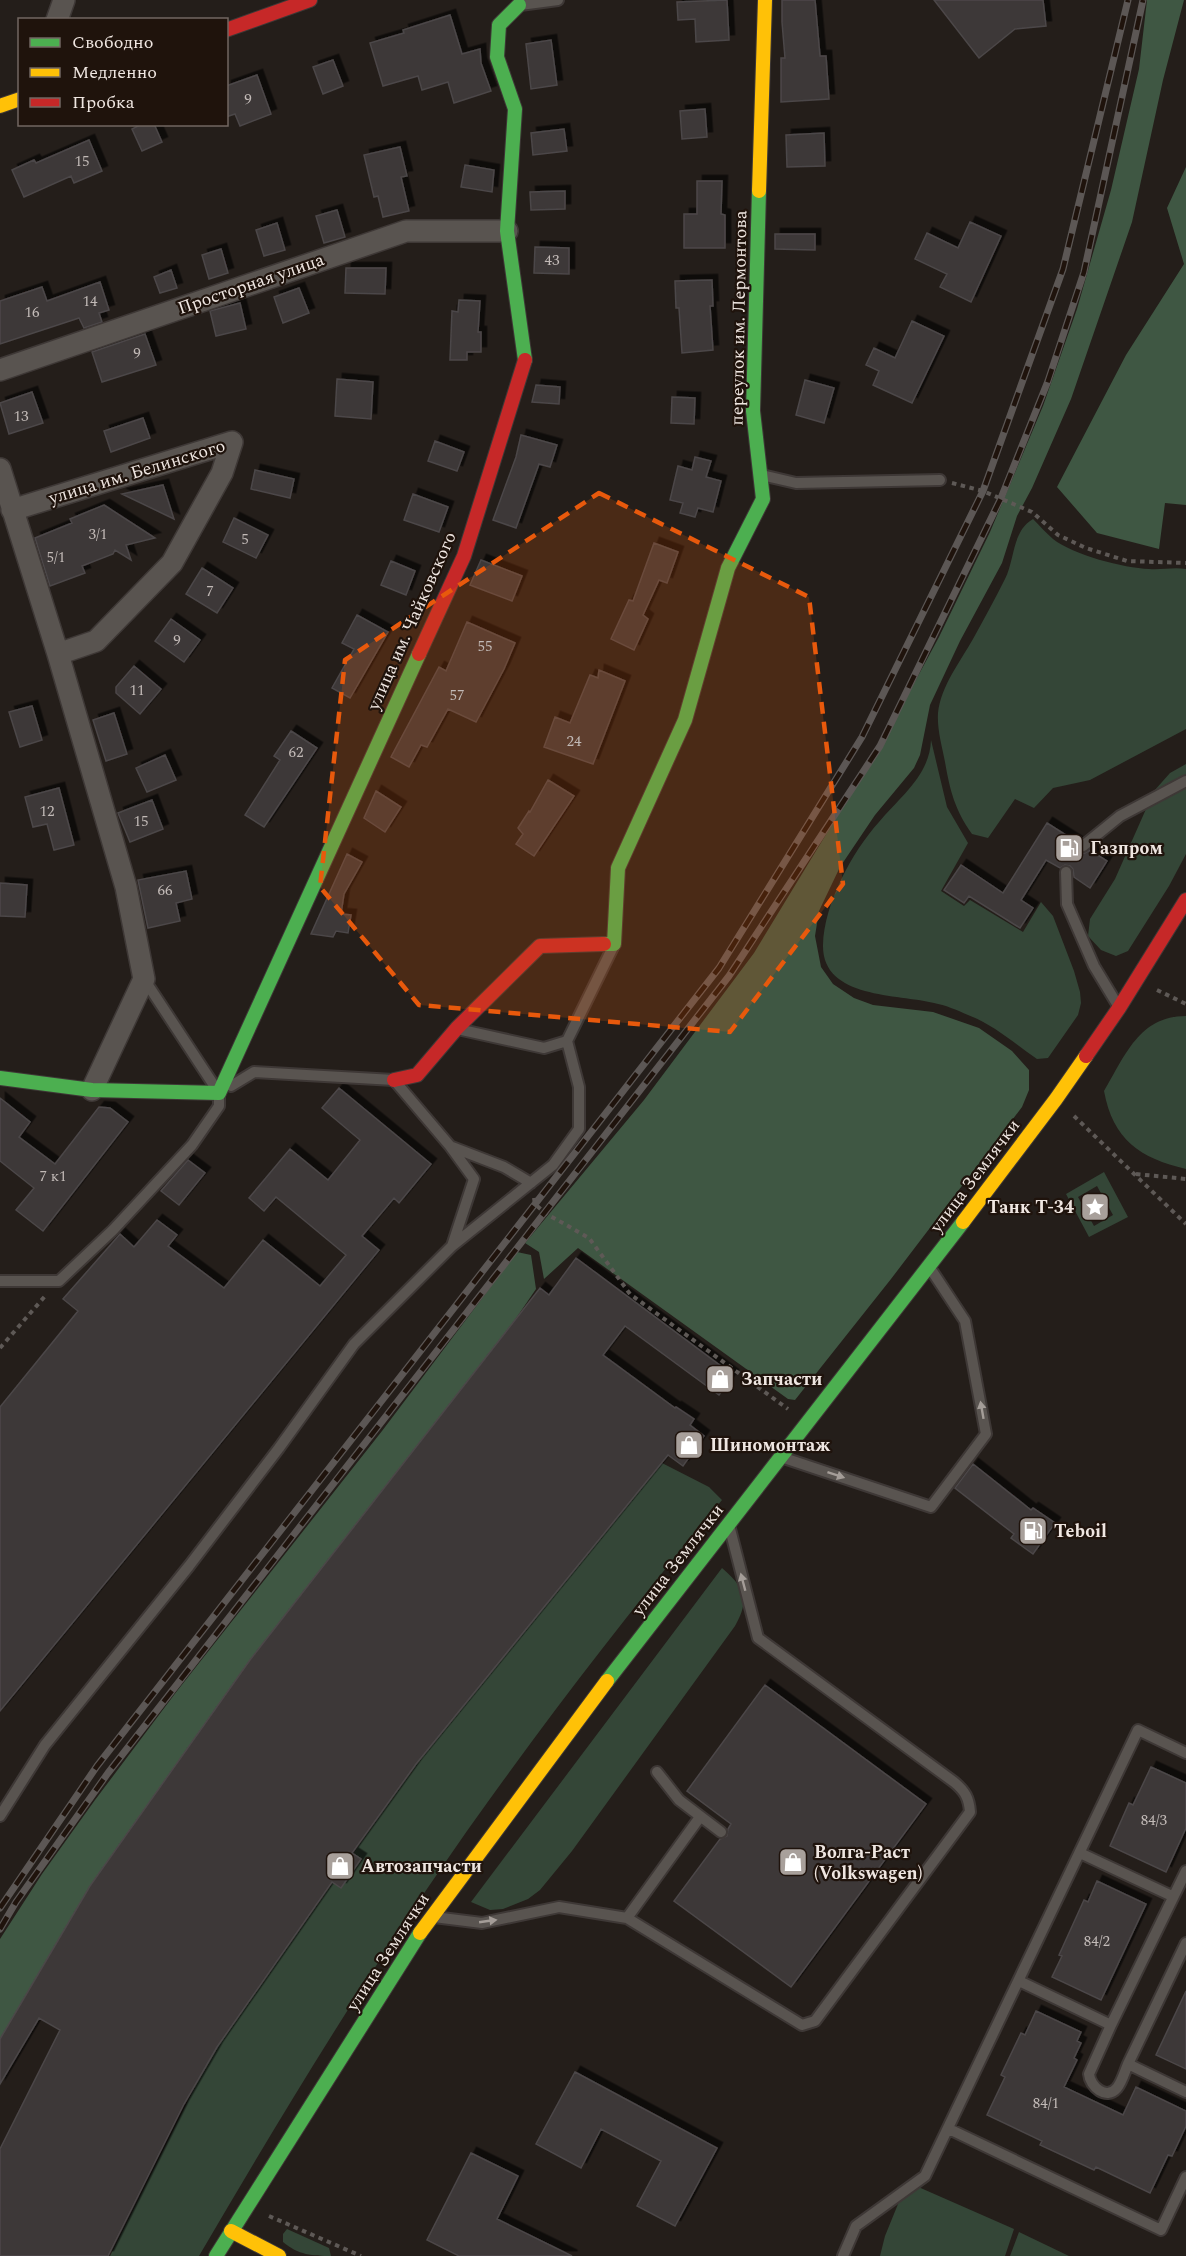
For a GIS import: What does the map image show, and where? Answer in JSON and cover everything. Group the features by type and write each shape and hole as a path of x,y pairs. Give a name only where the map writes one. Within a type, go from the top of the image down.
{"main road":[{"path":"228,29 310,0"},
{"name":"переулок им. Лермонтова","path":"614,944 618,868 685,720 728,568 764,499 753,411 765,0"},
{"name":"улица им. Чайковского","path":"219,1093 464,556 526,358 507,231 514,109 497,57 499,25 519,5"},
{"path":"0,106 18,100"},
{"name":"улица Землячки","path":"216,2256 430,1917 576,1721 930,1266 1056,1099 1119,1008 1186,900"},
{"path":"394,1080 417,1075 457,1028 540,946 614,944"},
{"path":"0,1078 92,1090 219,1093"},
{"path":"231,2231 279,2256"}],"street":[{"path":"58,18 64,0"},
{"name":"Просторная улица","path":"0,370 406,231 507,231"},
{"name":"улица им. Белинского","path":"12,510 232,441 222,473 172,563 96,641 58,654"},
{"path":"0,469 58,654 126,886 144,979 92,1090"}],"lane":[{"path":"519,5 558,0"},
{"path":"761,475 796,483 940,480"},
{"path":"1083,846 1120,816 1186,782"},
{"path":"1066,872 1067,904 1094,966 1119,1008"},
{"path":"0,1816 45,1745 189,1566 279,1448 354,1344 452,1246 553,1165 579,1129 579,1087 567,1041 614,944"},
{"path":"0,1281 59,1281 113,1230 192,1145 219,1106 219,1093 144,979"},
{"path":"457,1028 544,1048 567,1041"},
{"path":"219,1093 254,1072 394,1080 450,1146 474,1179 452,1246"},
{"path":"450,1146 504,1167 531,1183"},
{"path":"780,1457 931,1507 986,1434 965,1321 930,1266"},
{"path":"430,1917 482,1923 559,1907 627,1918 802,2025 815,2021 969,1812 969,1800 954,1782 758,1638 728,1524"},
{"path":"843,2256 856,2226 925,2176 1138,1731 1186,1753"},
{"path":"657,1773 679,1800 721,1832"},
{"path":"627,1918 700,1817"},
{"path":"1080,1852 1172,1896"},
{"path":"1186,1870 1089,2074 1089,2080 1098,2091 1106,2093 1118,2088 1186,1943"},
{"path":"1019,1981 1111,2025"},
{"path":"1128,2064 1186,2092"},
{"path":"949,2129 1161,2230 1186,2177"}],"path":[{"path":"940,480 983,491 1032,512 1058,535 1086,548 1127,561 1186,563"},
{"path":"1137,980 1186,1004"},
{"path":"1056,1099 1186,1224"},
{"path":"1134,1174 1186,1179"},
{"path":"531,1183 535,1204 544,1213 589,1238 630,1294 808,1423"},
{"path":"0,1348 59,1281"},
{"path":"246,2206 361,2256"}],"highlighted area":[{"path":"599,493 809,597 843,884 730,1032 419,1005 320,887 345,660"}],"green space":[{"path":"1147,0 1184,0 1163,80 1132,222 1071,399 1032,488 1017,516 1002,563 960,641 930,705 920,755 914,768 875,815 840,867 819,911 815,936 821,967 833,984 854,998 873,1005 933,1012 979,1028 1012,1051 1029,1070 1029,1090 1022,1107 891,1279 795,1400 788,1399 578,1248 544,1279 539,1252 525,1243 644,1100 754,953 884,739 939,637 990,532 1043,406 1077,309 1111,190 1139,69"},
{"path":"1186,167 1186,505 1165,503 1159,549 1097,533 1057,487 1126,355 1184,264 1167,208"},
{"path":"1033,519 1053,539 1086,555 1139,568 1186,569 1186,729 1090,780 1053,788 1034,808 1015,799 988,838 972,834 957,808 951,791 939,732 938,713 947,684 1005,579 1021,531"},
{"path":"931,740 947,807 968,843 941,891 964,906 970,900 1023,932 1041,902 1053,916 1074,971 1081,1003 1078,1015 1048,1058 1037,1059 987,1024 951,1008 865,991 848,985 835,976 826,963 823,945 825,929 828,913 841,879 869,834 920,775 929,753"},
{"path":"1186,764 1186,854 1169,886 1128,951 1116,956 1101,950 1088,936 1090,919 1115,879 1154,791 1170,773"},
{"path":"1186,1016 1186,1169 1155,1159 1131,1144 1114,1122 1104,1091 1135,1040 1156,1023"},
{"path":"1104,1172 1128,1217 1089,1237 1066,1194","holes":["1097,1186 1113,1215 1094,1226 1078,1197"]},
{"path":"517,1252 531,1255 536,1289 508,1330 250,1660 90,1886 0,2039 0,1939 42,1874 177,1691 382,1431"},
{"path":"662,1463 709,1487 722,1500 572,1688 448,1858 337,2026 199,2256 110,2256 210,2057 416,1764"},
{"path":"722,1568 736,1582 743,1594 744,1601 740,1617 572,1851 540,1890 528,1899 503,1909 490,1910 471,1902"},
{"path":"907,2182 1014,2229 1005,2256 880,2256 885,2236"},
{"path":"287,2229 329,2248 331,2256 318,2256 294,2250 283,2242 283,2234"},
{"path":"1019,2232 1069,2256 1010,2256"}],"building":[{"path":"727,0 729,40 696,42 695,19 678,20 677,2"},
{"path":"782,0 815,0 820,56 826,56 829,99 781,102 781,58 785,58"},
{"path":"934,0 1043,0 1046,26 1015,29 979,58"},
{"path":"450,15 462,54 480,49 481,63 491,91 454,103 448,82 422,90 418,76 383,86 370,43"},
{"path":"551,40 557,85 531,89 526,44"},
{"path":"333,60 343,86 323,94 313,67"},
{"path":"257,75 271,114 240,126 235,114 228,116 228,85"},
{"path":"705,109 707,137 682,139 680,111"},
{"path":"138,126 155,126 162,142 142,151 132,129"},
{"path":"564,129 567,151 533,155 531,133"},
{"path":"824,133 825,166 787,167 786,135"},
{"path":"89,140 102,171 74,183 71,176 24,197 12,170 34,160 36,163"},
{"path":"400,147 407,176 401,177 409,211 383,217 378,196 374,197 364,155"},
{"path":"465,165 494,170 492,192 461,187"},
{"path":"697,181 722,181 721,214 725,215 725,248 684,248 684,214 697,214"},
{"path":"565,191 565,209 531,210 530,192"},
{"path":"337,210 345,237 324,243 316,216"},
{"path":"970,222 1001,236 971,302 940,287 947,274 915,259 927,233 958,248"},
{"path":"277,223 285,250 264,256 256,230"},
{"path":"775,234 815,234 815,250 775,249"},
{"path":"535,247 569,248 569,274 534,273"},
{"path":"221,249 228,273 209,279 202,255"},
{"path":"346,268 386,268 385,294 345,293"},
{"path":"171,270 177,288 160,293 154,277"},
{"path":"712,280 713,306 710,306 713,350 682,353 675,281"},
{"path":"100,282 109,310 99,313 102,322 84,328 79,318 0,344 0,301 42,287 47,301"},
{"path":"299,288 309,313 283,323 274,297"},
{"path":"459,300 480,301 478,332 481,332 481,352 467,352 467,360 450,360 452,311 458,312"},
{"path":"240,303 246,329 216,336 210,311"},
{"path":"912,321 944,336 912,403 873,385 879,371 866,365 874,348 895,358"},
{"path":"145,334 156,365 102,382 92,352"},
{"path":"337,379 373,382 371,419 335,416"},
{"path":"805,380 834,388 824,423 796,415"},
{"path":"536,385 560,387 559,404 532,402"},
{"path":"32,392 43,423 9,434 0,403"},
{"path":"672,397 695,398 694,424 671,423"},
{"path":"143,418 150,438 111,452 104,431"},
{"path":"521,435 557,445 550,467 539,464 516,528 493,520 516,457"},
{"path":"435,441 464,452 457,471 428,461"},
{"path":"695,457 711,461 706,477 721,481 713,512 698,508 695,517 680,513 683,503 670,500 678,466 692,470"},
{"path":"255,470 294,479 290,498 251,489"},
{"path":"163,485 174,519 122,494"},
{"path":"413,494 448,507 439,532 404,520"},
{"path":"104,505 155,538 126,545 131,560 115,550 113,554 82,566 85,573 50,586 35,538 72,523 70,519"},
{"path":"234,518 268,535 256,558 223,542"},
{"path":"654,543 678,552 667,583 659,580 643,615 648,619 634,650 611,639 629,600 633,601"},
{"path":"481,560 522,576 512,601 470,585"},
{"path":"391,561 415,571 406,595 381,585"},
{"path":"202,568 233,588 217,613 186,594"},
{"path":"357,615 388,632 350,698 332,688 354,649 342,643"},
{"path":"171,619 200,640 184,662 155,641"},
{"path":"467,622 515,643 476,722 448,709 427,747 421,745 409,767 391,757 439,667 446,671"},
{"path":"134,666 161,689 140,714 116,693 116,687"},
{"path":"599,670 625,681 593,764 544,747 555,717 570,723 590,675 598,678"},
{"path":"32,706 42,740 20,747 9,712"},
{"path":"114,713 127,754 106,761 93,720"},
{"path":"291,731 317,748 264,827 245,815 280,760 274,756"},
{"path":"165,755 176,780 147,792 136,768"},
{"path":"548,780 574,796 534,856 516,844 523,834 518,828"},
{"path":"59,788 74,845 54,850 47,824 33,827 25,797"},
{"path":"376,791 401,807 385,832 364,818"},
{"path":"152,800 163,829 130,842 118,813"},
{"path":"1047,823 1077,842 1076,848 1080,853 1090,850 1107,861 1090,888 1074,877 1070,866 1065,865 1060,868 1046,860 1021,900 1033,908 1020,928 969,896 964,903 944,890 961,865 1003,893"},
{"path":"347,854 362,862 344,894 341,914 351,915 348,933 336,931 333,937 311,934"},
{"path":"186,871 192,899 176,903 180,921 148,928 138,880"},
{"path":"0,883 27,885 25,917 0,916"},
{"path":"339,1088 431,1164 399,1203 394,1198 362,1236 379,1250 0,1711 0,1407 78,1311 63,1299 120,1234 134,1247 157,1220 177,1235 168,1246 224,1288 263,1240 320,1286 346,1255 276,1197 264,1211 249,1198 290,1149 328,1180 360,1140 322,1108"},
{"path":"0,1098 30,1122 19,1137 55,1164 99,1107 110,1108 128,1122 43,1231 16,1210 34,1188 0,1161"},
{"path":"188,1160 205,1173 179,1205 161,1191"},
{"path":"576,1258 733,1375 719,1395 625,1326 603,1355 675,1408 694,1419 690,1425 704,1436 683,1466 668,1455 416,1764 352,1853 361,1859 341,1888 332,1882 217,2047 184,2104 108,2256 0,2256 0,2149 60,2030 39,2018 0,2084 0,2039 90,1886 250,1660 540,1288 549,1295"},
{"path":"973,1464 1031,1510 1033,1508 1055,1523 1033,1554 1011,1538 1014,1534 955,1488"},
{"name":"Волга-Раст (Volkswagen)","path":"765,1685 926,1804 791,1987 674,1901 720,1839 727,1836 731,1824 687,1791"},
{"path":"1151,1767 1186,1783 1186,1828 1166,1872 1110,1846 1129,1803 1133,1805"},
{"path":"1097,1881 1146,1904 1101,2000 1052,1977 1062,1956 1059,1955 1084,1900 1088,1902"},
{"path":"1186,1991 1186,2069 1156,2055"},
{"path":"1036,2011 1081,2032 1077,2041 1081,2043 1074,2058 1077,2060 1064,2087 1123,2115 1136,2087 1186,2111 1186,2126 1172,2156 1168,2155 1150,2193 1096,2167 1094,2170 1040,2145 1042,2141 987,2115 1005,2077 1001,2075 1021,2033 1025,2035"},
{"path":"575,2072 717,2148 675,2226 637,2206 661,2161 601,2129 581,2168 536,2144"},
{"path":"471,2153 518,2176 497,2219 572,2256 459,2256 427,2240"}],"railway":[{"path":"0,1908 97,1766 719,968 862,737 983,491 1063,269 1128,0"},
{"path":"0,1929 16,1902 108,1773 729,976 880,746 1001,498 1048,381 1084,272 1143,0"}],"traffic: fast":[{"path":"519,5 499,25 497,57 515,109 507,231 525,360"},
{"path":"604,944 614,944 618,868 685,720 728,568 763,499 753,411 759,191"},
{"path":"0,1078 92,1090 219,1093 419,654"},
{"path":"607,1681 963,1222"},
{"path":"216,2256 420,1933"}],"traffic: slow":[{"path":"759,191 765,0"},
{"path":"0,106 18,100"},
{"path":"963,1222 1086,1056"},
{"path":"420,1933 607,1681"},
{"path":"231,2231 279,2256"}],"traffic: jam":[{"path":"228,29 310,0"},
{"path":"419,654 464,556 525,360"},
{"path":"1086,1056 1119,1008 1186,900"},
{"path":"394,1080 417,1075 457,1028 540,946 604,944"}],"place":[{"name":"Газпром","path":"1069,848"},
{"name":"Танк Т-34","path":"1095,1207"},
{"name":"Запчасти","path":"720,1379"},
{"name":"Шиномонтаж","path":"689,1445"},
{"name":"Teboil","path":"1033,1531"},
{"name":"Волга-Раст (Volkswagen)","path":"793,1862"},
{"name":"Автозапчасти","path":"340,1866"}]}
